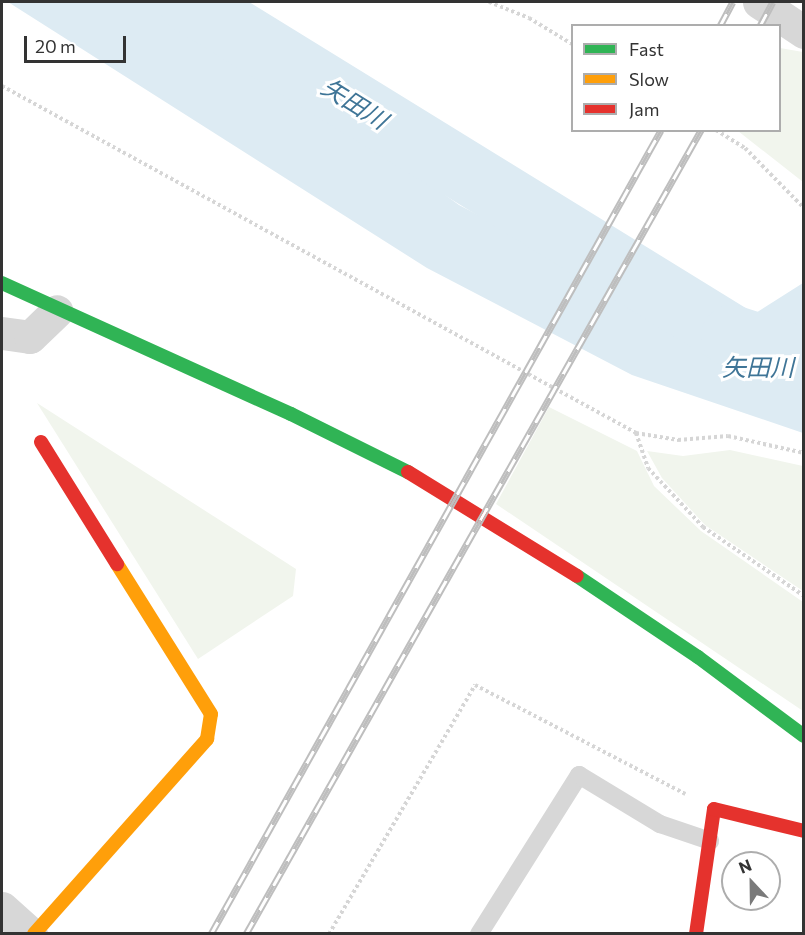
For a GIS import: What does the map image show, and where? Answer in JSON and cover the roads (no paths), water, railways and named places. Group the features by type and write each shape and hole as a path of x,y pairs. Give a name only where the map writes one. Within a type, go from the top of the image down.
{"street":[{"path":"759,2 804,32"},
{"path":"2,283 57,311 291,414 404,470 518,537 698,657 804,736"},
{"path":"2,333 30,337 57,311"},
{"path":"2,908 33,933 207,739 211,714 41,442"},
{"path":"696,933 714,809 804,831"}],"lane":[{"path":"479,933 579,775 660,824 710,841"}],"water":[{"name":"矢田川","path":"8,2 179,2 459,205 715,339 803,283 803,433 632,375 427,268"}],"waterway":[{"name":"矢田川","path":"190,2 732,336 804,359"}],"railway":[{"path":"721,24 733,2"},
{"path":"761,24 773,2"},
{"path":"211,934 660,132"},
{"path":"246,934 700,132"}]}
